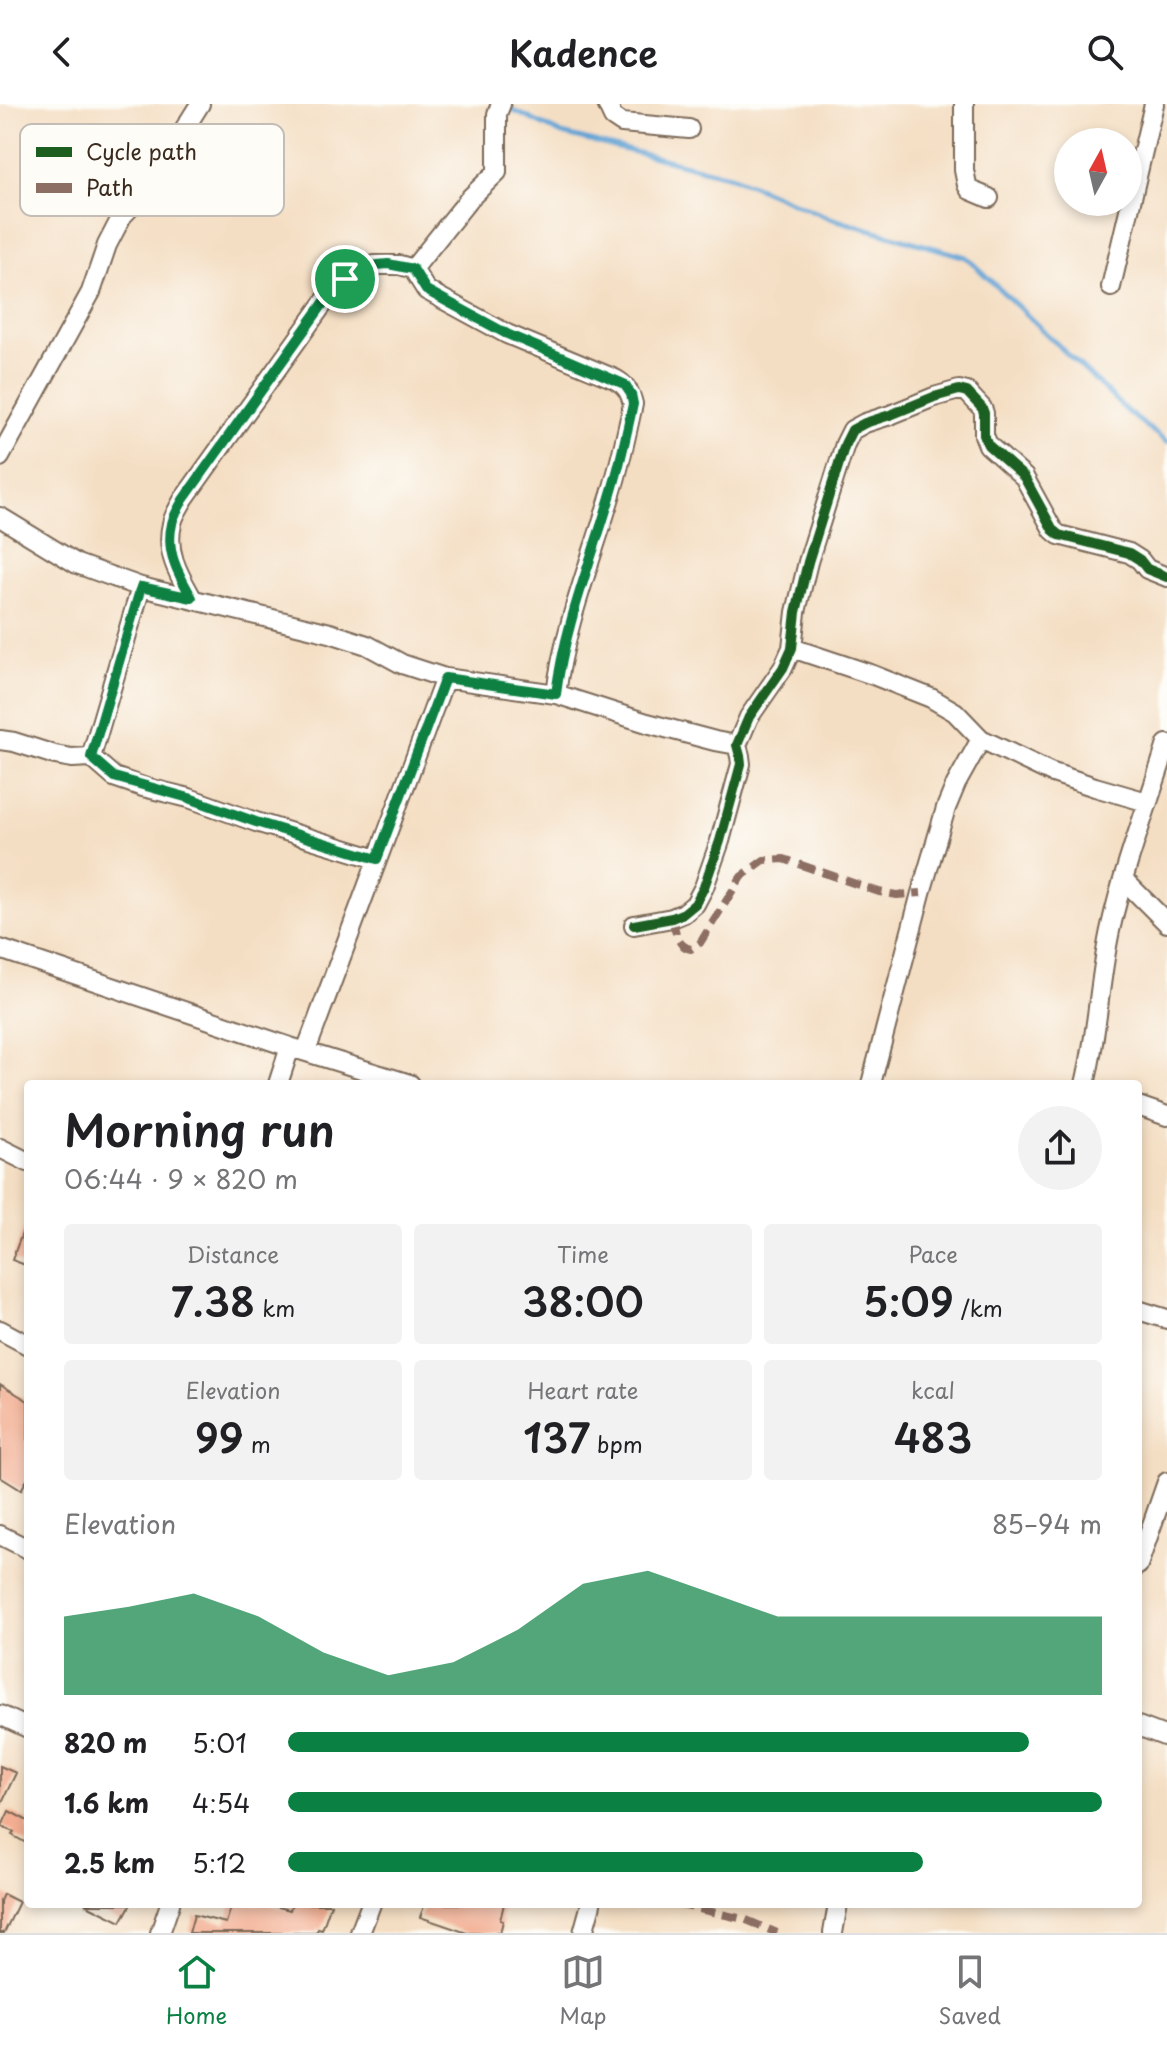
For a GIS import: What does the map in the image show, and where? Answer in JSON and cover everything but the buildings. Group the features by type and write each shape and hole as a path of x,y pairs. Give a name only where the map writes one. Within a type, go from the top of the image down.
{"street":[{"path":"187,124 200,104"},
{"path":"413,269 470,198 497,172 497,114 501,104"},
{"path":"607,104 613,117 622,123 689,129"},
{"path":"964,104 964,177 970,190 989,198"},
{"path":"1111,287 1154,104"},
{"path":"0,457 91,292 107,245 122,216"},
{"path":"192,598 174,565 170,548 172,523 183,500 333,290 355,271 374,265 400,265 413,269 426,290 507,334 615,379 624,384 631,394 633,404 614,486 572,616 560,660 556,694"},
{"path":"634,925 684,913 695,904 704,887 741,764 737,745 749,717 779,676 792,648 796,612 808,562 852,430 934,397 959,390 967,392 980,404 984,413 984,435 988,445 1024,477 1050,526 1059,535 1129,553 1147,569 1167,577"},
{"path":"0,517 77,564 141,587 330,633 367,645 402,664 445,678 556,694 647,723 737,745"},
{"path":"91,757 141,587"},
{"path":"792,648 931,698 955,712 981,739 1050,772 1147,802"},
{"path":"280,1080 298,1049 377,859 445,678"},
{"path":"872,1080 946,808 981,739"},
{"path":"0,740 55,755 91,757 114,777 377,859"},
{"path":"1086,1080 1111,926 1135,838 1167,744"},
{"path":"1124,880 1167,923"},
{"path":"0,949 397,1080"},
{"path":"1142,1107 1167,1116"},
{"path":"0,1148 24,1160"},
{"path":"1142,1311 1167,1319"},
{"path":"0,1330 24,1343"},
{"path":"1142,1554 1167,1482"},
{"path":"0,1535 24,1547"},
{"path":"0,1715 24,1726"},
{"path":"1142,1728 1167,1737"},
{"path":"160,1933 169,1908"},
{"path":"360,1933 369,1908"},
{"path":"583,1933 590,1908"},
{"path":"833,1933 837,1908"}],"waterway":[{"path":"504,106 562,134 731,176 830,218 966,257 1129,413 1167,442"}],"marked path":[{"path":"672,918 679,941 691,949 700,943 741,877 764,860 784,859 879,892 897,895 921,893"},
{"path":"694,1908 744,1919 777,1933"}],"cycle path":[{"path":"192,598 178,572 170,544 173,521 183,500 333,290 355,271 374,265 400,265 413,269 426,290 507,334 615,379 625,386 633,404 605,513 573,615 556,694"},
{"path":"634,925 684,913 695,904 704,887 741,764 737,745 749,717 783,668 792,648 796,612 808,562 852,430 934,397 959,390 967,392 984,413 984,435 988,445 1024,477 1053,530 1059,535 1129,553 1147,569 1167,577"}],"route":[{"path":"374,265 400,265 413,269 426,290 507,334 624,384 633,404 614,486 560,660 556,694 445,678 377,859 114,777 91,757 141,587 192,598 174,565 170,548 172,523 183,500 333,290 345,279 355,271 374,265"}]}
